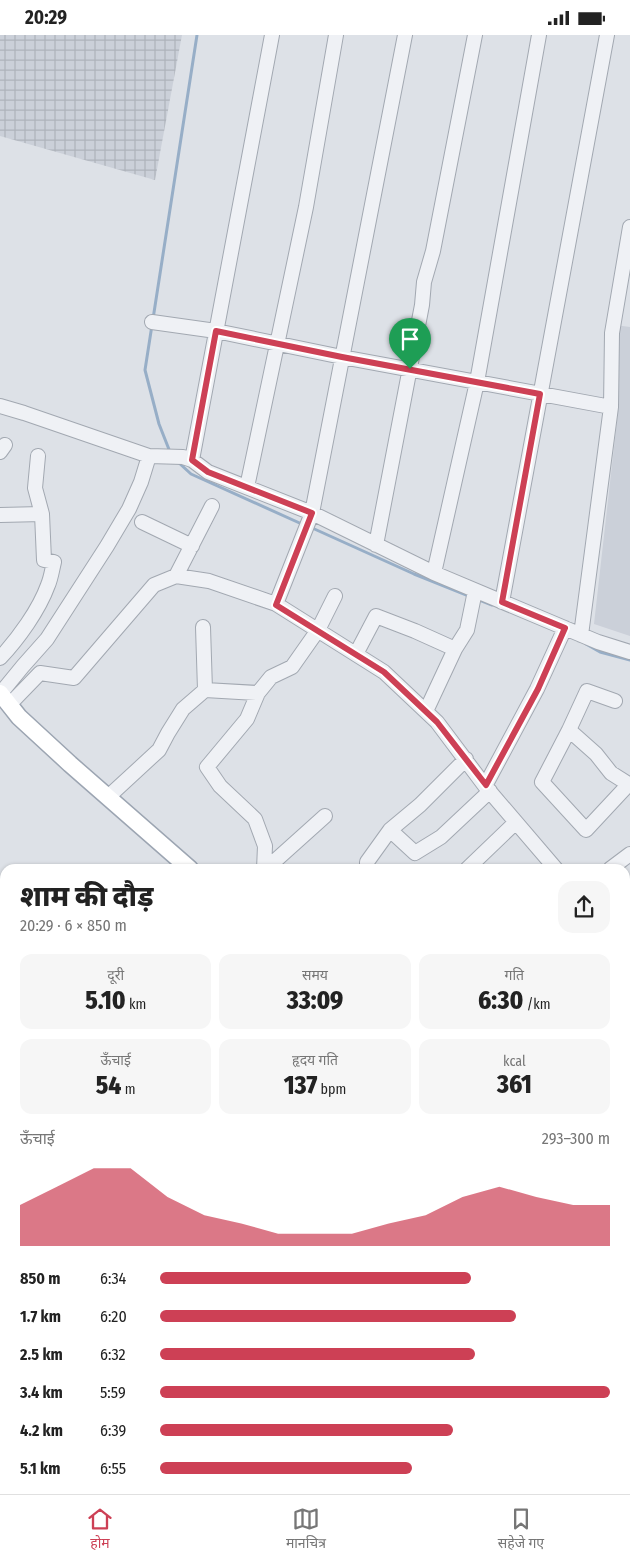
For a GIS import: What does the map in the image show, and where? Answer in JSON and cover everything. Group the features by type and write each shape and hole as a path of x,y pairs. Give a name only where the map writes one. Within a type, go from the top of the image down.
{"main road":[{"path":"3,697 19,717 184,864"}],"street":[{"path":"187,458 216,331 272,35"},
{"path":"247,487 306,207 336,35"},
{"path":"276,605 312,513 405,35"},
{"path":"376,545 422,305 424,282 433,251 474,35"},
{"path":"434,573 476,382 540,35"},
{"path":"502,602 607,35"},
{"path":"581,635 611,407 612,333 630,227"},
{"path":"152,322 216,331 342,357 611,407"},
{"path":"0,406 155,457 187,458 208,472 312,513 434,573 502,602 563,633 581,635 630,652"},
{"path":"0,658 15,642 31,617 48,586 54,562 44,560 42,514 35,488 38,456"},
{"path":"3,697 23,666 48,639 107,547 129,509 140,482 155,457"},
{"path":"176,576 212,506"},
{"path":"0,515 42,514"},
{"path":"142,522 192,546"},
{"path":"3,697 40,673 74,678 154,585 176,576 209,581 276,605 384,672 437,722 488,788 552,864"},
{"path":"426,711 455,649 467,630 475,591"},
{"path":"265,864 265,846 255,819 220,786 207,767 247,719 258,693 271,677 292,667 318,630 335,596"},
{"path":"356,654 376,616 455,649"},
{"path":"203,627 205,690"},
{"path":"390,830 415,853 441,837 488,788 538,689 563,633"},
{"path":"108,797 159,750 183,709 205,690 258,693"},
{"path":"569,730 596,754 611,773 629,785 586,830 542,782 587,691 615,701"},
{"path":"367,864 390,830 420,805 466,759"},
{"path":"271,864 325,816"},
{"path":"472,864 516,822"},
{"path":"617,864 630,854"}],"shaded area":[{"path":"0,35 182,35 155,180 0,136"},
{"path":"615,325 630,327 630,636 594,624 619,403"}],"waterway":[{"path":"153,319 197,35"},
{"path":"152,325 145,370 159,424 170,452"},
{"path":"178,462 191,474 304,525"},
{"path":"310,527 414,574 469,596"},
{"path":"477,599 492,605"},
{"path":"586,644 600,652 630,660"}],"route":[{"path":"216,331 410,369 540,394 502,602 565,628 538,689 486,785 437,722 384,672 276,605 312,513 208,472 192,460 216,331"}]}
